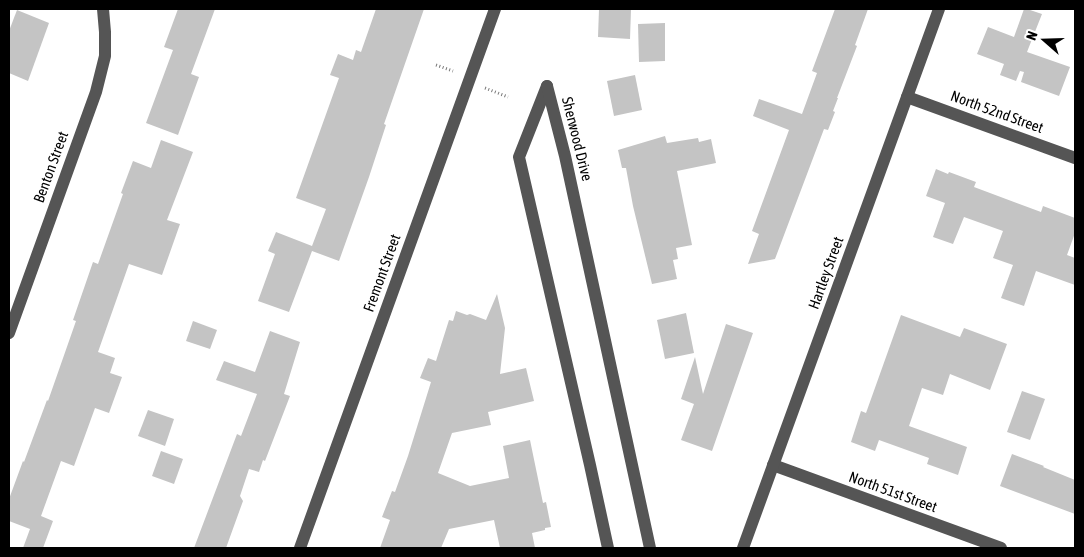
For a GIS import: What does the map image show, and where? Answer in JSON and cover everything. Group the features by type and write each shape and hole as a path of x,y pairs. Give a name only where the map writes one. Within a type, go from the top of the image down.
{"street":[{"name":"Benton Street","path":"9,333 96,92 105,56 103,9"},
{"name":"Fremont Street","path":"300,548 495,9"},
{"name":"Hartley Street","path":"743,548 939,9"},
{"name":"Sherwood Drive","path":"608,548 519,157 547,86 565,156 650,548"},
{"name":"North 52nd Street","path":"907,97 1075,158"},
{"name":"North 51st Street","path":"773,465 1002,548"}],"building":[{"path":"178,9 215,9 191,74 199,77 178,135 146,123 173,50 164,47"},
{"path":"376,9 424,9 384,124 386,125 369,177 339,261 312,251 289,312 258,301 275,254 268,251 276,232 312,246 326,209 296,198 339,78 330,75 338,54 353,60 356,50 361,52"},
{"path":"599,9 631,9 630,39 598,37"},
{"path":"835,9 868,9 855,45 857,46 837,98 833,111 835,112 828,130 824,129 775,259 748,264 759,234 752,231 789,130 753,116 759,99 802,114 817,73 812,71"},
{"path":"1024,9 1042,14 1027,52 1070,67 1059,96 1021,82 1024,72 1020,71 1016,81 1000,75 1004,64 977,54 988,27 1014,37"},
{"path":"17,10 49,23 28,81 9,73 9,31"},
{"path":"665,23 665,61 639,62 638,24"},
{"path":"635,75 642,110 614,116 607,81"},
{"path":"665,136 667,143 698,138 699,142 711,139 716,163 677,171 692,245 676,248 678,259 673,260 677,279 652,284 626,168 622,168 618,150"},
{"path":"161,140 193,152 167,220 180,224 162,275 129,264 98,352 115,358 110,373 122,377 109,413 95,408 74,466 61,461 41,516 53,521 43,548 23,548 30,529 9,521 9,499 48,401 76,321 73,320 93,262 98,264 133,161 151,168"},
{"path":"936,169 976,182 974,187 1041,212 1043,206 1075,218 1075,233 1067,255 1075,258 1075,285 1036,271 1024,306 1001,298 1013,265 993,258 1003,231 964,217 953,244 933,237 945,203 926,196"},
{"path":"497,294 505,328 500,374 526,368 534,401 488,412 491,425 452,433 438,473 470,486 509,478 503,446 530,440 543,503 546,502 551,527 532,533 535,548 500,548 494,520 449,529 441,548 380,548 390,520 382,517 392,491 395,492 431,382 420,378 428,358 436,361 449,320 453,321 456,311 486,320"},
{"path":"686,313 694,353 665,359 657,320"},
{"path":"901,315 960,337 964,328 1007,344 990,390 950,374 943,395 922,388 909,426 967,447 958,475 927,464 929,458 879,440 875,451 851,442 861,411 866,413"},
{"path":"193,321 217,330 210,349 186,341"},
{"path":"726,324 753,333 712,451 681,440 694,404 681,399 695,357 703,394"},
{"path":"270,331 300,342 284,394 290,396 259,472 249,469 240,496 243,501 226,548 194,548 237,434 241,436 257,394 216,380 224,361 255,372"},
{"path":"1022,391 1045,399 1030,440 1007,432"},
{"path":"148,410 174,419 165,446 138,436"},
{"path":"161,451 183,459 174,484 152,476"},
{"path":"1012,454 1075,480 1075,514 1000,486"}]}
